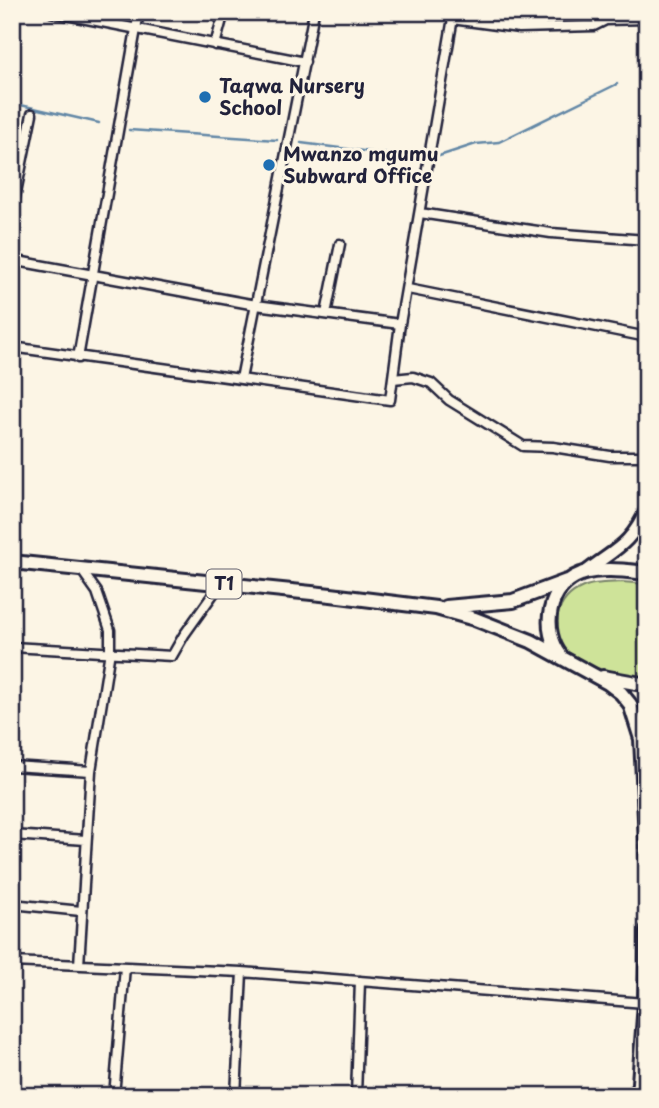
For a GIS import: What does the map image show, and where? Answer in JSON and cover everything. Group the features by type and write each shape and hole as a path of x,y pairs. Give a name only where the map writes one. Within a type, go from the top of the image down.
{"highway":[{"name":"T1","path":"12,562 436,608 513,601 579,575 617,571 647,573"},
{"path":"564,659 553,642 549,617 556,595 579,575"},
{"name":"T1","path":"436,608 503,629 583,670 605,678 647,685"},
{"path":"583,670 621,693 631,704 639,725 647,858"},
{"path":"638,1096 644,1039 647,930"}],"main road":[{"path":"579,575 620,548 647,508"}],"street":[{"path":"51,12 305,62"},
{"path":"78,358 139,12"},
{"path":"215,45 224,12"},
{"path":"241,379 314,12"},
{"path":"12,347 390,400 400,324 453,16 519,28 594,26 606,20 647,19"},
{"path":"12,212 32,114"},
{"path":"420,213 551,233 647,240"},
{"path":"326,314 340,244"},
{"path":"12,260 256,304 400,324"},
{"path":"408,289 647,337"},
{"path":"393,379 413,377 431,383 449,400 523,446 553,447 610,456 647,456"},
{"path":"79,568 97,592 110,630 110,652 91,771 79,965"},
{"path":"12,647 172,656 220,583"},
{"path":"12,765 91,771"},
{"path":"12,835 86,841"},
{"path":"12,904 81,911"},
{"path":"12,962 242,972 645,1003"},
{"path":"114,1096 125,967"},
{"path":"236,1096 242,972"},
{"path":"356,1096 360,981"}],"green space":[{"path":"622,582 647,584 647,678 608,671 581,662 565,650 557,631 559,612 570,595 589,585"}],"waterway":[{"path":"436,157 476,144 499,142 617,84"},
{"path":"12,103 99,123"},
{"path":"129,130 277,140"},
{"path":"301,143 425,159"}],"place":[{"name":"Taqwa Nursery School","path":"205,97"},
{"name":"Mwanzo mgumu Subward Office","path":"269,165"}]}
